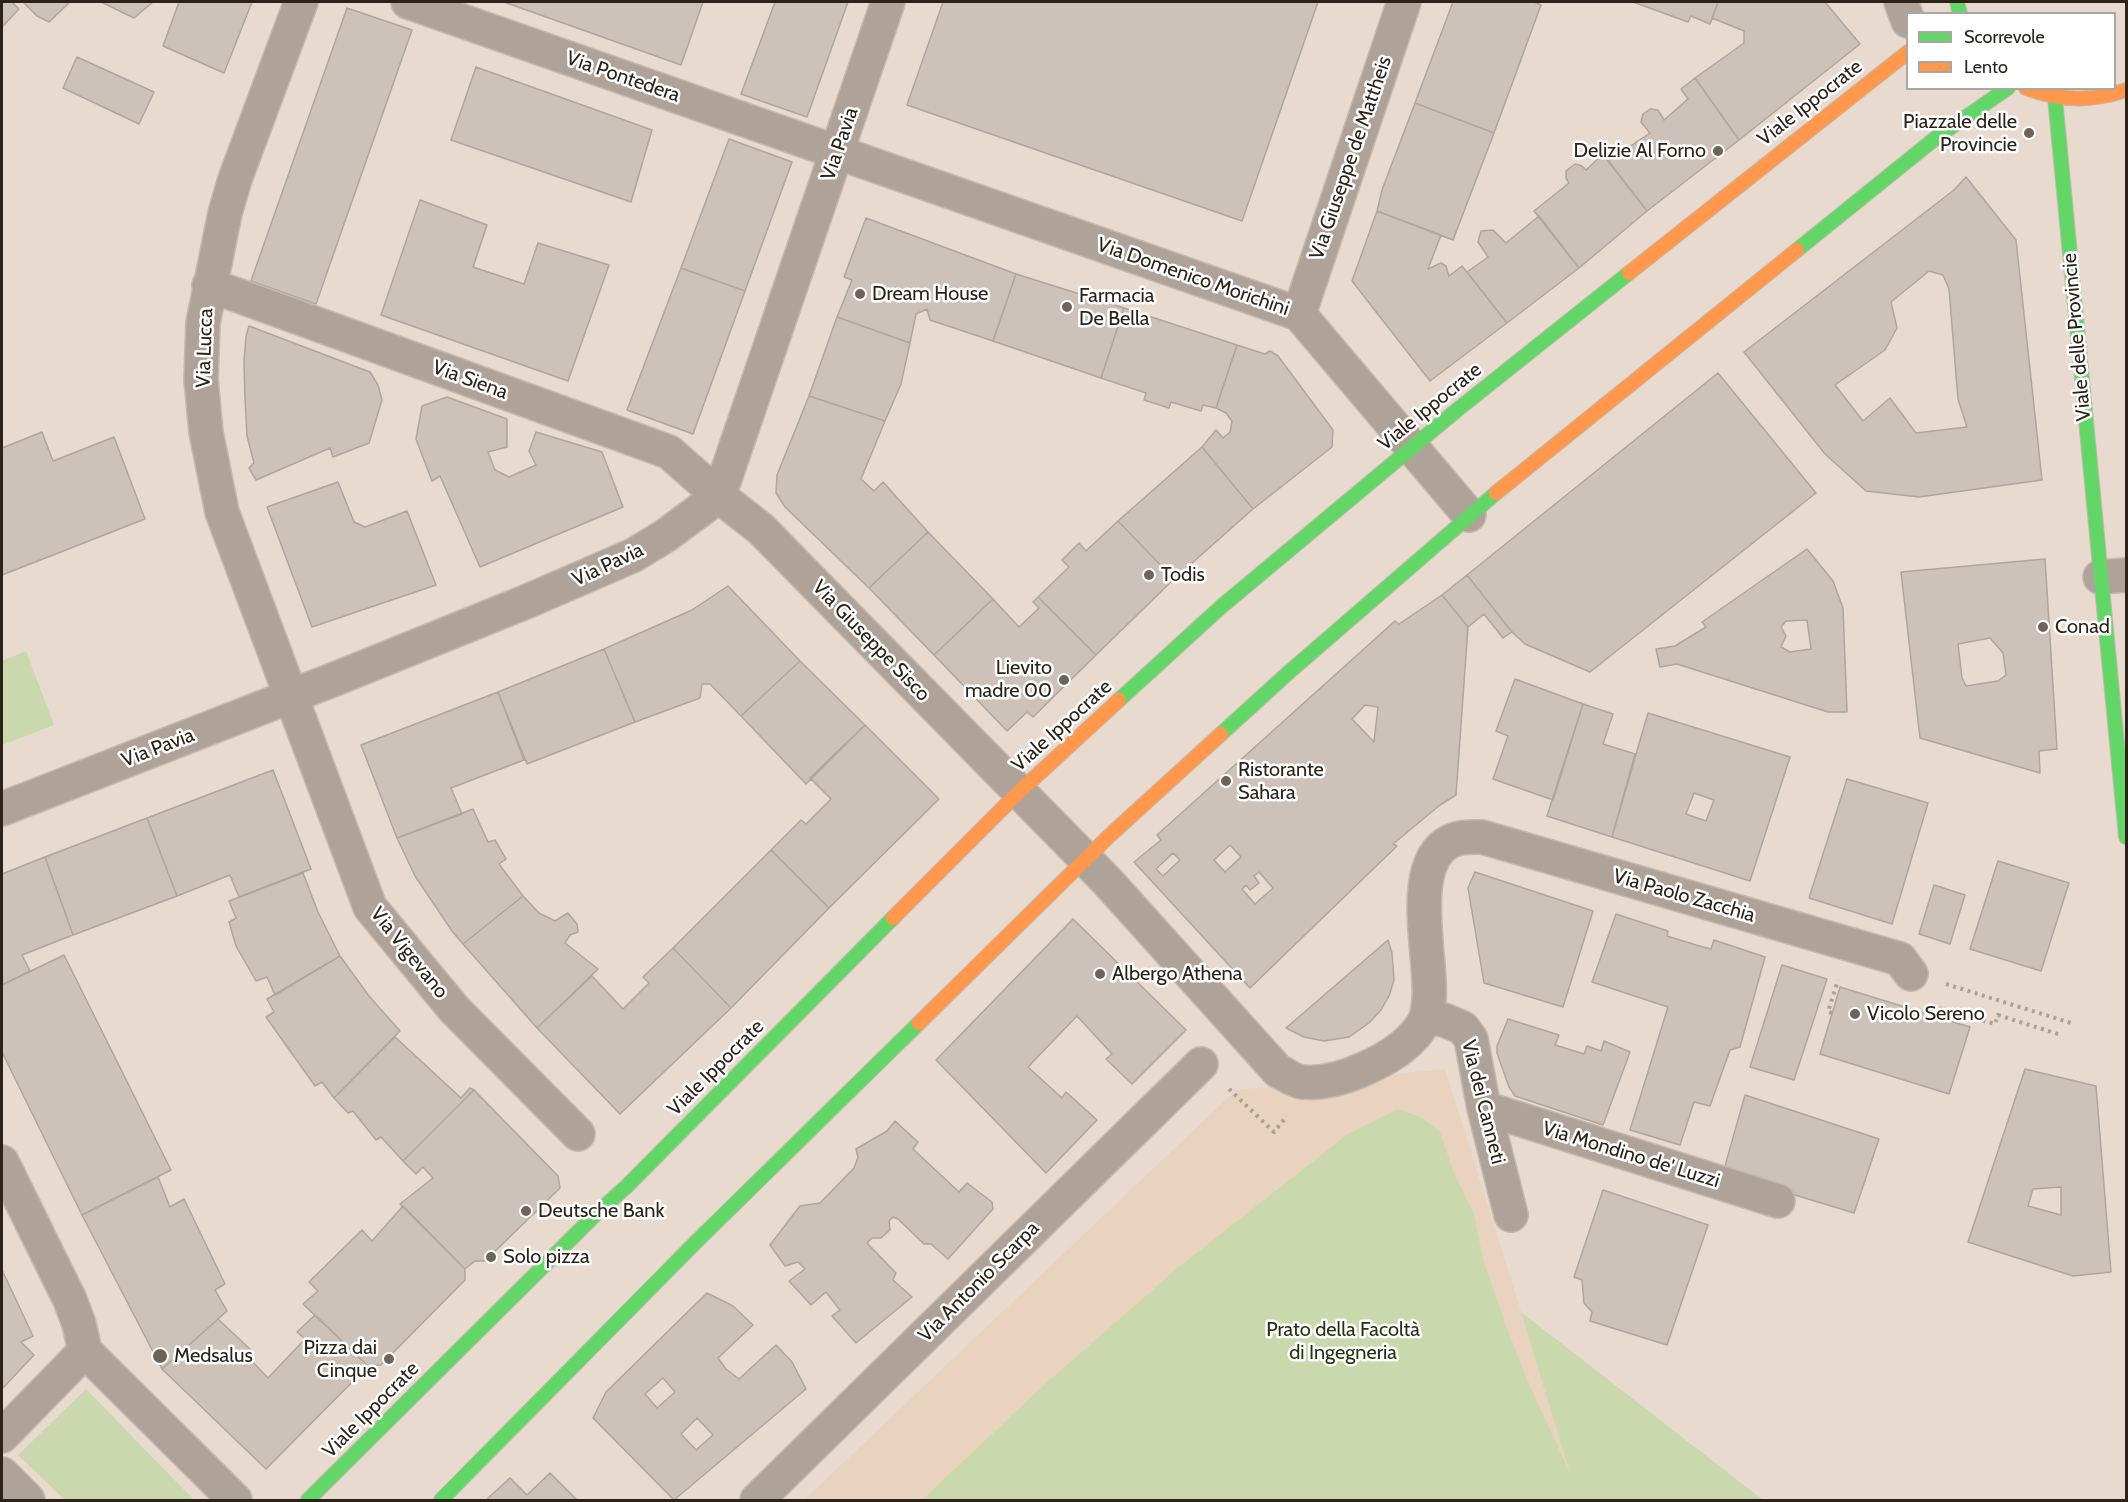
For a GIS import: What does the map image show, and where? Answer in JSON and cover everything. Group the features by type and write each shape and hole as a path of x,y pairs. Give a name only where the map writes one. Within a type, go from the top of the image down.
{"street":[{"name":"Via Lucca","path":"290,697 226,525 206,432 201,380 203,323 225,213 235,178 301,2"},
{"name":"Via Pontedera","path":"408,2 837,153"},
{"name":"Via Pavia","path":"2,809 290,697 528,601 634,555 684,523 719,496 888,2"},
{"name":"Via Giuseppe de Mattheis","path":"1299,314 1404,2"},
{"path":"1900,2 1906,16"},
{"name":"Viale Ippocrate","path":"308,1500 627,1186 1020,791 1222,606 1411,447 1827,114 1906,54"},
{"path":"441,1500 695,1243 1086,859 1279,681 1469,515 1937,137 2005,90"},
{"path":"2032,90 2055,98 2073,100 2100,99 2127,90"},
{"name":"Viale delle Provincie","path":"2055,98 2113,576 2127,837"},
{"name":"Via Domenico Morichini","path":"837,153 1299,314 1469,515"},
{"name":"Via Siena","path":"209,285 669,452 719,496"},
{"name":"Via Giuseppe Sisco","path":"719,496 761,529 1020,791 1086,859 1278,1071 1301,1082 1325,1081 1356,1073 1388,1059 1410,1039 1427,1017"},
{"name":"Via Vigevano","path":"290,697 370,907 454,1009 578,1134"},
{"name":"Via Paolo Zacchia","path":"1427,1017 1430,983 1424,905 1428,871 1434,855 1449,842 1463,837 1482,837 1900,959 1917,988"},
{"name":"Via dei Canneti","path":"1427,1017 1444,1020 1463,1028 1471,1039 1484,1108 1511,1215"},
{"name":"Via Antonio Scarpa","path":"757,1500 1201,1064"},
{"name":"Via Mondino de' Luzzi","path":"1484,1108 1778,1201"},
{"path":"2,1162 70,1300 80,1324 85,1351 235,1500"},
{"path":"2,1436 85,1351"},
{"path":"2,1474 28,1500"}],"path":[{"path":"1917,988 2071,1023"},
{"path":"1917,988 1995,1024 1998,1015 2061,1035"},
{"path":"1832,1013 1828,1012 1835,989"}],"shaded area":[{"name":"Prato della Facoltà di Ingegneria","path":"1445,1069 1580,1500 804,1500 1236,1090"}],"green space":[{"path":"26,651 54,725 2,745 2,661"},
{"name":"Prato della Facoltà di Ingegneria","path":"1398,1109 1421,1117 1440,1132 1454,1173 1474,1214 1483,1259 1505,1323 1525,1375 1570,1473 1521,1312 1763,1500 922,1500 1043,1386 1180,1266 1348,1134"},
{"path":"86,1389 194,1500 65,1500 18,1455"}],"building":[{"path":"2,2 12,2 19,9 2,27"},
{"path":"23,2 70,2 49,22 37,16"},
{"path":"101,2 153,2 134,18"},
{"path":"179,2 252,2 224,73 163,46"},
{"path":"504,2 703,2 681,65"},
{"path":"775,2 848,2 807,117 741,94"},
{"path":"943,2 1318,2 1242,221 907,105"},
{"path":"1453,2 1534,2 1541,5 1494,133 1415,103"},
{"path":"1633,2 1718,2 1710,24 1691,16 1688,22"},
{"path":"1718,2 1825,2 1860,44 1739,140 1695,78 1744,43 1744,31 1712,18"},
{"path":"347,8 412,30 316,304 251,281"},
{"path":"77,57 154,92 139,124 63,88"},
{"path":"476,67 652,130 631,202 451,140"},
{"path":"1695,78 1739,140 1647,211 1608,161 1650,133 1641,122 1643,114 1650,109 1658,110 1664,120 1688,99 1681,89"},
{"path":"1415,103 1494,133 1453,240 1377,211 1382,190"},
{"path":"729,139 792,162 745,291 681,268"},
{"path":"1603,154 1647,211 1579,268 1534,211 1569,183 1566,171 1575,164 1586,170"},
{"path":"1966,177 2016,240 2042,480 1919,497 1866,491 1825,454 1744,352 1954,190","holes":["1929,271 1943,275 1949,289 1958,399 1967,427 1916,433 1890,398 1863,421 1835,385 1885,350 1897,328 1891,302"]},
{"path":"420,200 487,225 473,267 524,284 538,243 609,265 568,381 381,315"},
{"path":"1377,211 1441,235 1428,269 1441,263 1446,266 1449,276 1462,266 1507,323 1430,381 1352,281"},
{"path":"1539,216 1579,268 1507,323 1467,272 1488,257 1478,242 1481,231 1493,230 1506,243"},
{"path":"866,218 1016,274 993,341 930,320 927,309 916,314 910,343 837,317 852,280 844,277"},
{"path":"681,268 745,291 693,434 627,410"},
{"path":"1016,274 1124,308 1101,378 993,341"},
{"path":"1124,308 1237,345 1216,408 1203,405 1201,411 1171,402 1169,408 1144,400 1146,393 1101,378"},
{"path":"837,317 910,343 901,384 885,421 809,396"},
{"path":"249,326 370,372 378,385 382,400 369,443 333,457 330,448 256,480 249,468 254,463 247,436 245,398 244,361"},
{"path":"1237,345 1265,354 1270,351 1278,356 1333,430 1332,447 1253,509 1202,447 1216,430 1223,438 1230,432 1232,421 1226,413 1216,408"},
{"path":"1718,373 1816,493 1590,672 1525,644 1512,632 1467,575"},
{"path":"809,396 885,421 861,479 874,491 883,482 928,532 869,588 785,507 776,493 777,475"},
{"path":"447,397 507,419 507,447 488,452 495,470 509,477 536,465 529,451 536,432 602,452 623,507 480,567 440,476 432,481 416,439 422,406"},
{"path":"42,432 53,461 114,437 145,519 2,575 2,448"},
{"path":"1202,447 1253,509 1174,579 1118,521"},
{"path":"338,482 354,522 365,527 407,511 436,585 312,627 267,507"},
{"path":"1118,521 1174,579 1096,655 1038,597 1069,567 1062,560 1079,543 1086,551"},
{"path":"928,532 993,599 934,655 869,588"},
{"path":"1807,549 1833,581 1843,608 1847,712 1828,712 1677,664 1660,667 1656,649 1675,646 1706,627 1702,622","holes":["1807,620 1811,649 1790,652 1781,647 1786,636 1781,627 1786,621"]},
{"path":"2045,559 2057,749 2039,751 2040,773 1920,738 1901,572","holes":["1990,638 2003,653 2006,675 1998,681 1966,686 1962,678 1958,644"]},
{"path":"1467,575 1512,632 1503,638 1484,614 1468,627 1442,595"},
{"path":"728,586 800,661 741,716 710,684 702,684 700,698 635,722 604,649 692,610"},
{"path":"1442,595 1468,627 1456,795 1440,805 1393,844 1397,846 1250,988 1134,862 1161,840 1157,835 1395,621 1399,624","holes":["1365,705 1378,707 1374,742 1352,719","1230,845 1241,857 1225,872 1214,860","1173,853 1180,860 1163,876 1156,869","1259,872 1273,888 1255,904 1242,889 1246,885 1250,890 1259,883 1254,876"]},
{"path":"1038,597 1096,655 1033,717 1027,712 1007,731 934,655 993,599 1019,627 1039,608 1033,602"},
{"path":"604,649 635,722 527,764 498,692"},
{"path":"800,661 865,725 806,784 741,716"},
{"path":"1515,679 1583,704 1553,800 1493,779 1508,736 1496,731"},
{"path":"498,692 524,760 451,788 462,814 397,838 361,745"},
{"path":"1583,704 1613,714 1603,744 1635,754 1612,837 1547,816"},
{"path":"1648,713 1790,757 1750,881 1612,837","holes":["1694,793 1714,800 1706,821 1686,814"]},
{"path":"865,725 939,799 829,908 771,850 801,820 806,824 831,799 810,778"},
{"path":"273,770 311,869 239,897 230,875 177,896 147,818"},
{"path":"1847,779 1928,803 1892,924 1809,898"},
{"path":"473,809 488,842 495,840 506,859 499,864 523,896 463,944 415,876 397,838"},
{"path":"147,818 177,896 73,935 45,857"},
{"path":"771,850 829,908 731,1008 673,948"},
{"path":"45,857 73,935 22,955 30,971 2,985 2,874"},
{"path":"1998,861 2069,883 2041,971 1970,949"},
{"path":"1475,872 1593,911 1563,1007 1484,983 1468,888"},
{"path":"303,873 318,912 340,956 275,995 267,977 256,981 236,946 229,922 236,918 229,901"},
{"path":"1934,885 1965,895 1950,944 1919,934"},
{"path":"523,896 539,913 555,921 568,913 577,924 578,932 570,935 565,943 598,969 537,1028 463,944"},
{"path":"1616,914 1668,931 1667,936 1696,945 1711,949 1714,940 1765,957 1740,1047 1730,1050 1710,1106 1694,1102 1680,1145 1630,1130 1668,1007 1592,982"},
{"path":"1073,919 1186,1030 1132,1084 1106,1059 1112,1054 1077,1016 1028,1067 1062,1098 1066,1092 1097,1120 1046,1173 936,1060"},
{"path":"1388,940 1392,953 1394,980 1381,1010 1369,1023 1349,1037 1324,1041 1304,1037 1286,1028"},
{"path":"673,948 731,1008 620,1114 537,1028 592,976 623,1009 649,983 643,977"},
{"path":"64,955 171,1170 82,1215 2,1052 2,985"},
{"path":"340,956 369,996 400,1031 334,1098 322,1082 315,1086 266,1017 274,1012 267,999"},
{"path":"1782,965 1827,979 1794,1080 1750,1067"},
{"path":"1840,987 1970,1027 1949,1094 1820,1054"},
{"path":"1508,1019 1559,1035 1555,1045 1584,1054 1587,1046 1601,1051 1604,1041 1630,1052 1603,1125 1515,1096 1509,1087 1497,1053 1497,1046"},
{"path":"395,1037 461,1098 470,1088 474,1090 403,1161 381,1137 376,1140 353,1111 348,1113 334,1098"},
{"path":"2025,1069 2096,1086 2111,1272 2073,1276 1968,1242","holes":["2061,1187 2061,1215 2028,1206 2033,1189"]},
{"path":"474,1090 558,1176 560,1188 485,1261 475,1261 465,1269 400,1204 433,1178 423,1167 416,1174 403,1161"},
{"path":"1745,1095 1879,1139 1854,1213 1723,1173"},
{"path":"895,1121 918,1142 913,1149 959,1192 967,1183 992,1202 993,1209 948,1259 931,1244 924,1244 893,1217 889,1221 890,1230 881,1238 872,1238 867,1243 896,1273 893,1280 912,1297 856,1343 832,1316 840,1310 826,1292 811,1305 789,1281 805,1269 798,1262 785,1266 770,1245 800,1206 820,1203 854,1168 858,1157 856,1149 887,1131"},
{"path":"158,1177 170,1207 184,1199 225,1284 215,1290 227,1311 162,1369 82,1215"},
{"path":"1603,1190 1708,1225 1667,1345 1590,1321 1592,1312 1584,1303 1582,1280 1574,1277"},
{"path":"403,1206 465,1269 465,1280 381,1365 368,1366 303,1304 318,1291 309,1282 362,1230 372,1241"},
{"path":"2,1270 33,1336 21,1342 34,1355 2,1389"},
{"path":"707,1293 733,1306 753,1325 718,1358 726,1369 739,1379 776,1345 792,1362 806,1389 674,1500 593,1418 606,1392","holes":["663,1378 675,1392 657,1408 645,1394","697,1418 713,1435 696,1450 681,1434"]},
{"path":"315,1315 368,1366 266,1469 162,1369 218,1319 253,1352 248,1357 268,1378 305,1339 297,1332"},
{"path":"550,1473 577,1500 486,1500 510,1478 527,1495"}],"traffic: fast":[{"path":"1957,2 1960,12"},
{"path":"1797,250 1937,137 2005,90"},
{"path":"2055,98 2126,837"},
{"path":"1119,700 1222,606 1457,410 1629,273"},
{"path":"1221,734 1496,493"},
{"path":"308,1500 627,1186 893,918"},
{"path":"441,1500 695,1243 919,1023"}],"traffic: slow":[{"path":"1629,273 1906,54"},
{"path":"2032,90 2063,98 2100,97 2126,90"},
{"path":"1496,493 1797,250"},
{"path":"893,918 1020,791 1119,700"},
{"path":"919,1023 1108,837 1221,734"}],"place":[{"name":"Piazzale delle Provincie","path":"2029,133"},
{"name":"Delizie Al Forno","path":"1718,151"},
{"name":"Dream House","path":"860,294"},
{"name":"Farmacia De Bella","path":"1067,307"},
{"name":"Todis","path":"1149,575"},
{"name":"Conad","path":"2043,627"},
{"name":"Lievito madre 00","path":"1064,680"},
{"name":"Ristorante Sahara","path":"1226,781"},
{"name":"Albergo Athena","path":"1100,974"},
{"name":"Vicolo Sereno","path":"1855,1014"},
{"name":"Deutsche Bank","path":"526,1211"},
{"name":"Solo pizza","path":"491,1257"},
{"name":"Medsalus","path":"160,1356"},
{"name":"Pizza dai Cinque","path":"389,1359"}]}
